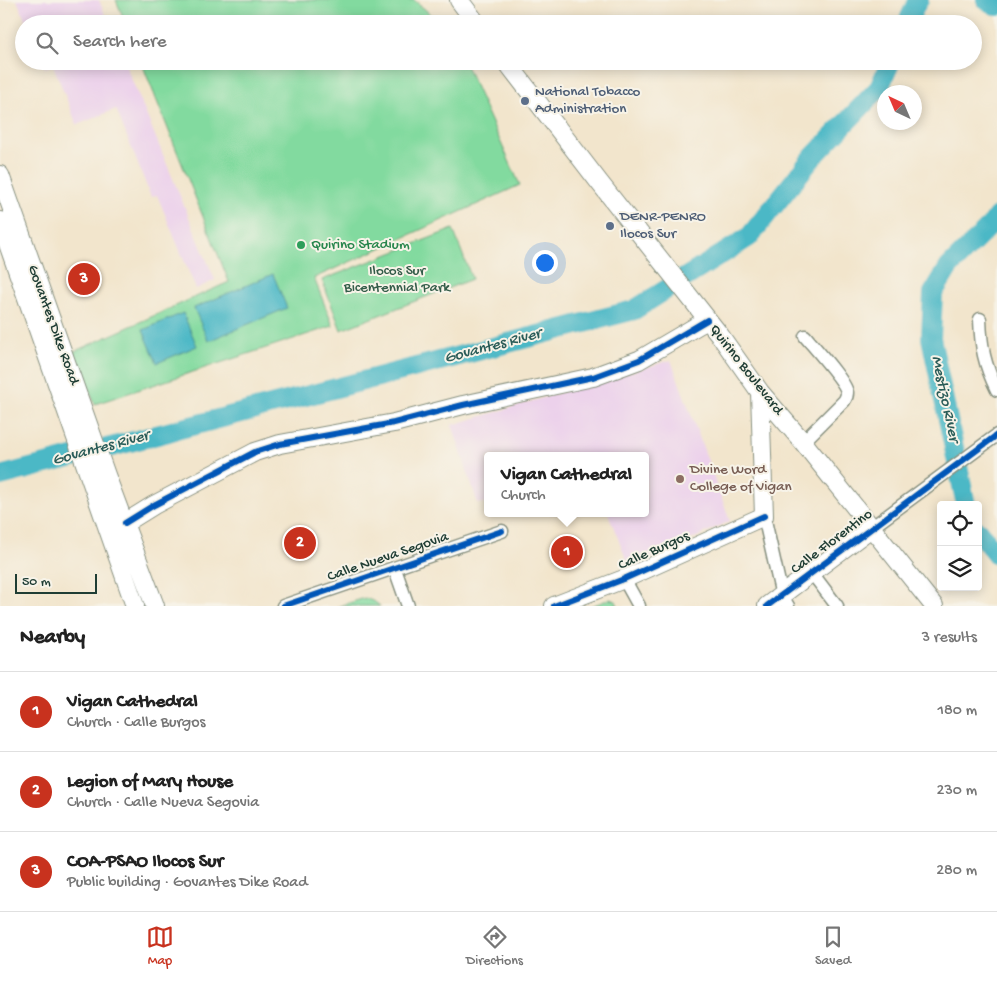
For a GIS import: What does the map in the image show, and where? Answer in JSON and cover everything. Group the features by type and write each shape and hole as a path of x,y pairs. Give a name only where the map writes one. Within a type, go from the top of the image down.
{"main road":[{"path":"459,0 470,15"},
{"name":"Quirino Boulevard","path":"513,70 661,260 760,392 803,442 934,606"},
{"name":"Govantes Dike Road","path":"0,176 19,253 100,482"},
{"name":"Govantes Dike Road","path":"0,221 19,253"},
{"path":"125,523 169,496 255,452 280,444 394,423 463,405 593,377 640,360 702,314"},
{"path":"760,392 764,516"},
{"path":"100,482 125,523 156,606"},
{"path":"100,482 135,606"},
{"name":"Calle Burgos","path":"554,606 624,578 764,516"},
{"name":"Calle Florentino","path":"767,606 785,601 812,573 871,528"}],"street":[{"path":"980,319 981,348 989,374 997,390"},
{"path":"803,442 844,400 847,393 845,387 828,363 805,336"},
{"name":"Calle Florentino","path":"871,528 997,434"},
{"path":"764,516 785,601"},
{"name":"Calle Nueva Segovia","path":"283,606 502,531"},
{"name":"Calle Nueva Segovia","path":"395,569 408,606"},
{"path":"812,573 838,606"},
{"path":"624,578 639,606"}],"shaded area":[{"path":"17,0 99,0 105,15 23,15"},
{"path":"55,70 128,70 215,280 196,289 157,195 151,197 116,109 77,125"},
{"name":"Divine Word College of Vigan","path":"671,360 730,521 630,569 610,517 649,517 649,452 484,452 484,503 478,504 452,425"}],"green space":[{"path":"116,0 414,0 432,15 122,15"},
{"name":"Quirino Stadium","path":"145,70 468,70 520,185 314,278 333,326 95,404 73,352 229,282"},
{"name":"Ilocos Sur Bicentennial Park","path":"453,229 472,279 341,330 322,280"},
{"path":"365,598 380,606 339,606"},
{"path":"610,599 616,601 618,606 591,606"}],"water":[{"path":"273,274 287,308 208,341 194,308"},
{"path":"183,313 197,346 157,363 143,330"}],"waterway":[{"name":"Govantes River","path":"911,15 919,0"},
{"name":"Govantes River","path":"986,0 997,6"},
{"name":"Govantes River","path":"0,476 634,310 749,237 813,157 879,88 887,70"},
{"name":"Mestizo River","path":"965,501 931,338 933,293 949,267 991,225 997,216"},
{"name":"Mestizo River","path":"982,536 997,555"}],"cycle path":[{"path":"125,523 154,505 255,452 280,444 394,423 463,405 593,377 639,360 707,320"},
{"path":"767,606 997,435"},
{"path":"554,606 624,579 764,516"},
{"path":"283,606 502,531"}],"place":[{"name":"National Tobacco Administration","path":"525,101"},
{"name":"DENR-PENRO Ilocos Sur","path":"610,226"},
{"name":"Quirino Stadium","path":"301,245"},
{"name":"COA-PSAO Ilocos Sur","path":"84,279"},
{"name":"Divine Word College of Vigan","path":"680,479"},
{"name":"Legion of Mary House","path":"300,543"},
{"name":"Vigan Cathedral","path":"567,552"}]}
